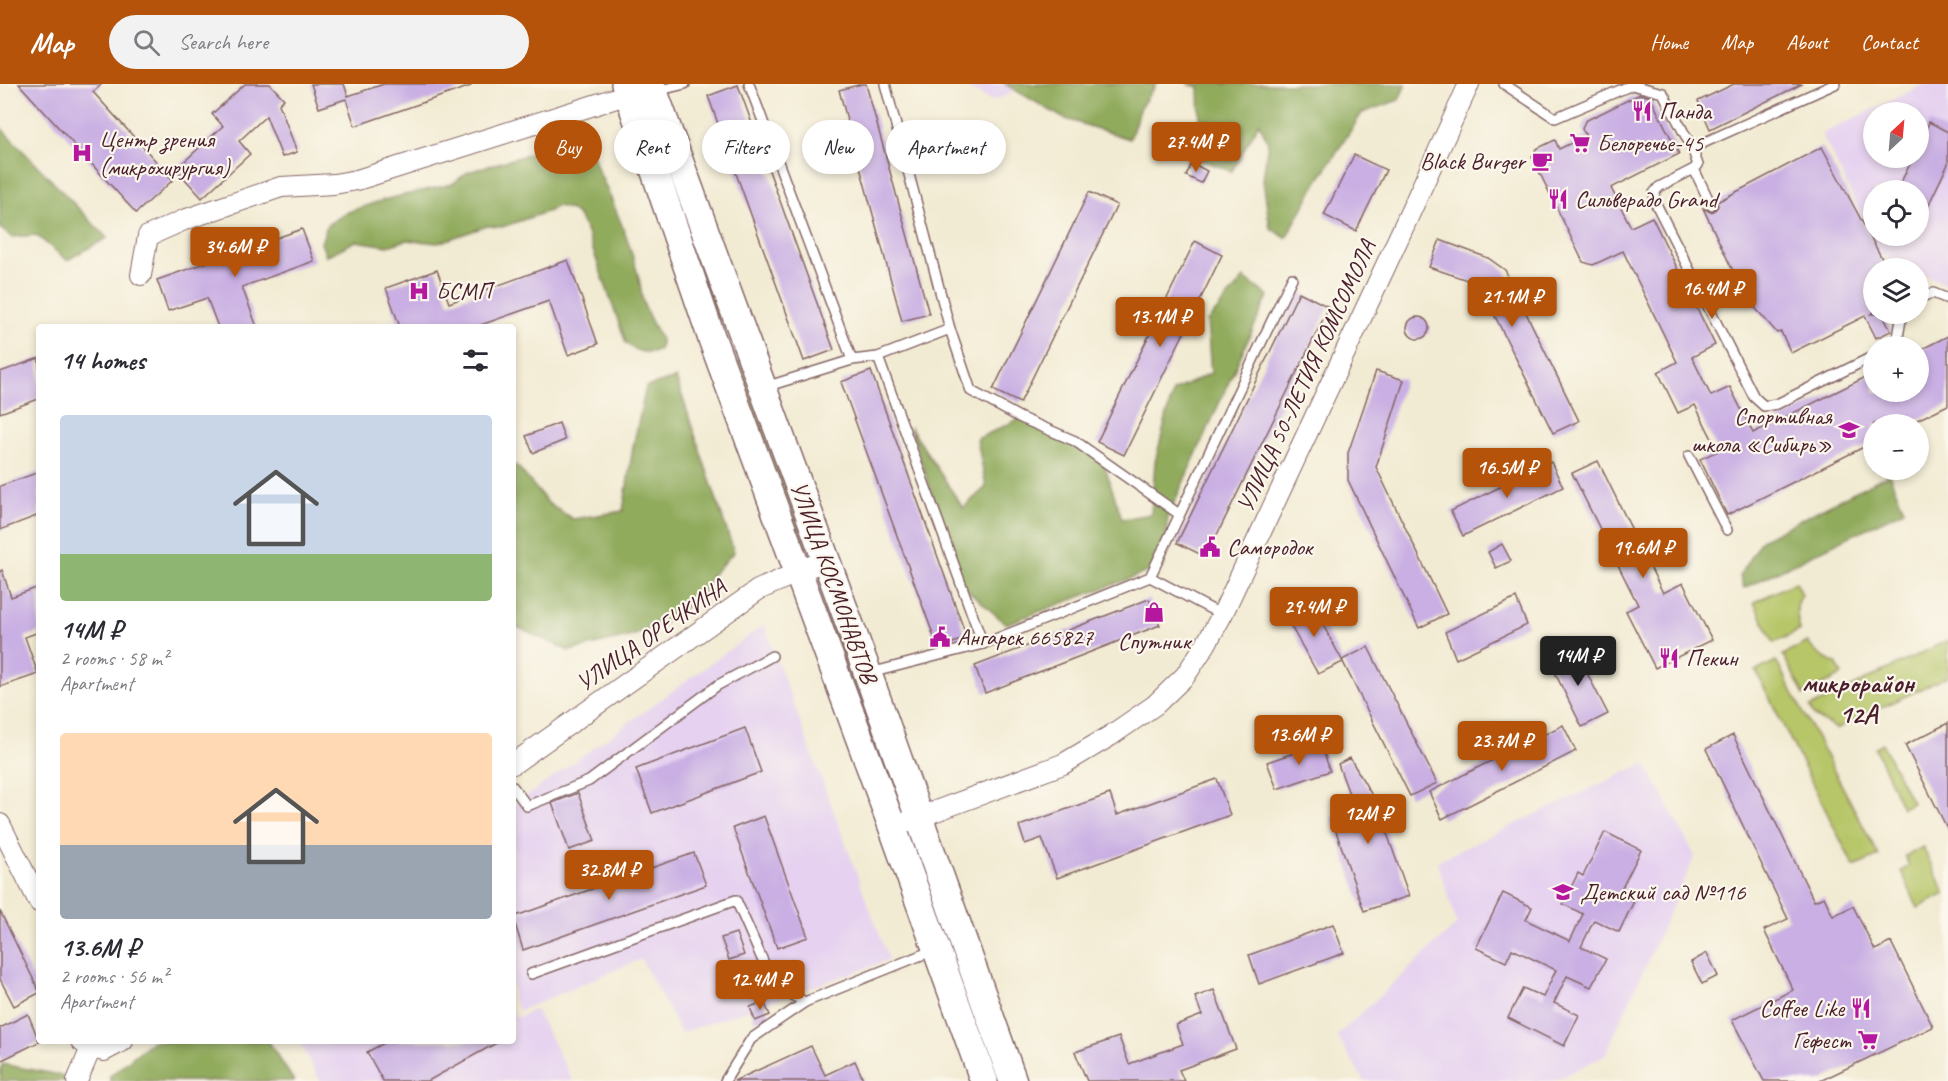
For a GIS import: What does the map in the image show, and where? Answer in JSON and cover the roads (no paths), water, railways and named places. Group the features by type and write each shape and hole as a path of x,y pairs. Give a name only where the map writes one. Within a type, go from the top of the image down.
{"street":[{"name":"УЛИЦА 50-ЛЕТИЯ КОМСОМОЛА","path":"892,826 1063,764 1155,705 1185,676 1222,615 1351,342 1468,84"},
{"path":"141,275 148,236 184,220 281,187 334,184 357,180 640,88"},
{"name":"УЛИЦА КОСМОНАВТОВ","path":"640,88 762,388 868,674 1012,1081"},
{"name":"УЛИЦА КОСМОНАВТОВ","path":"640,88 712,339 984,1081"},
{"name":"УЛИЦА ОРЕЧКИНА","path":"516,762 758,590 825,560"},
{"path":"0,824 36,896"},
{"path":"77,1081 86,1044 104,1051 119,1044"}],"lane":[{"path":"640,88 685,84"},
{"path":"749,84 852,360"},
{"path":"885,84 950,329 971,391 1021,418 1075,441 1179,514"},
{"path":"1504,84 1514,87 1555,118 1632,85 1663,93 1692,148 1698,165 1659,187 1654,193 1655,202 1754,398 1764,406 1777,404 1863,361"},
{"path":"1692,148 1835,84"},
{"path":"1694,169 1711,205"},
{"path":"868,674 983,644 1149,577 1292,278"},
{"path":"1929,294 1933,293 1948,299"},
{"path":"762,388 852,360 878,357 950,329"},
{"path":"878,357 983,644"},
{"path":"1689,456 1727,530"},
{"path":"1149,577 1222,615"},
{"path":"516,791 527,806 589,781 718,686 772,657"},
{"path":"531,974 736,900 774,986 805,1002"},
{"path":"724,1081 751,1039 805,1002 936,949"}],"place":[{"name":"Панда","path":"1642,111"},
{"name":"Белоречье-45","path":"1580,143"},
{"name":"Центр зрения (микрохирургия)","path":"82,153"},
{"name":"Black Burger","path":"1542,161"},
{"name":"Сильверадо Grand","path":"1558,199"},
{"name":"БСМП","path":"419,291"},
{"name":"Спортивная школа «Сибирь»","path":"1849,430"},
{"name":"Самородок","path":"1210,547"},
{"name":"Спутник","path":"1154,612"},
{"name":"Ангарск 665827","path":"940,637"},
{"name":"Пекин","path":"1669,658"},
{"name":"Детский сад №116","path":"1563,892"},
{"name":"Coffee Like","path":"1861,1008"},
{"name":"Гефест","path":"1868,1040"}],"district":[{"name":"микрорайон 12А","path":"1858,698"}]}
